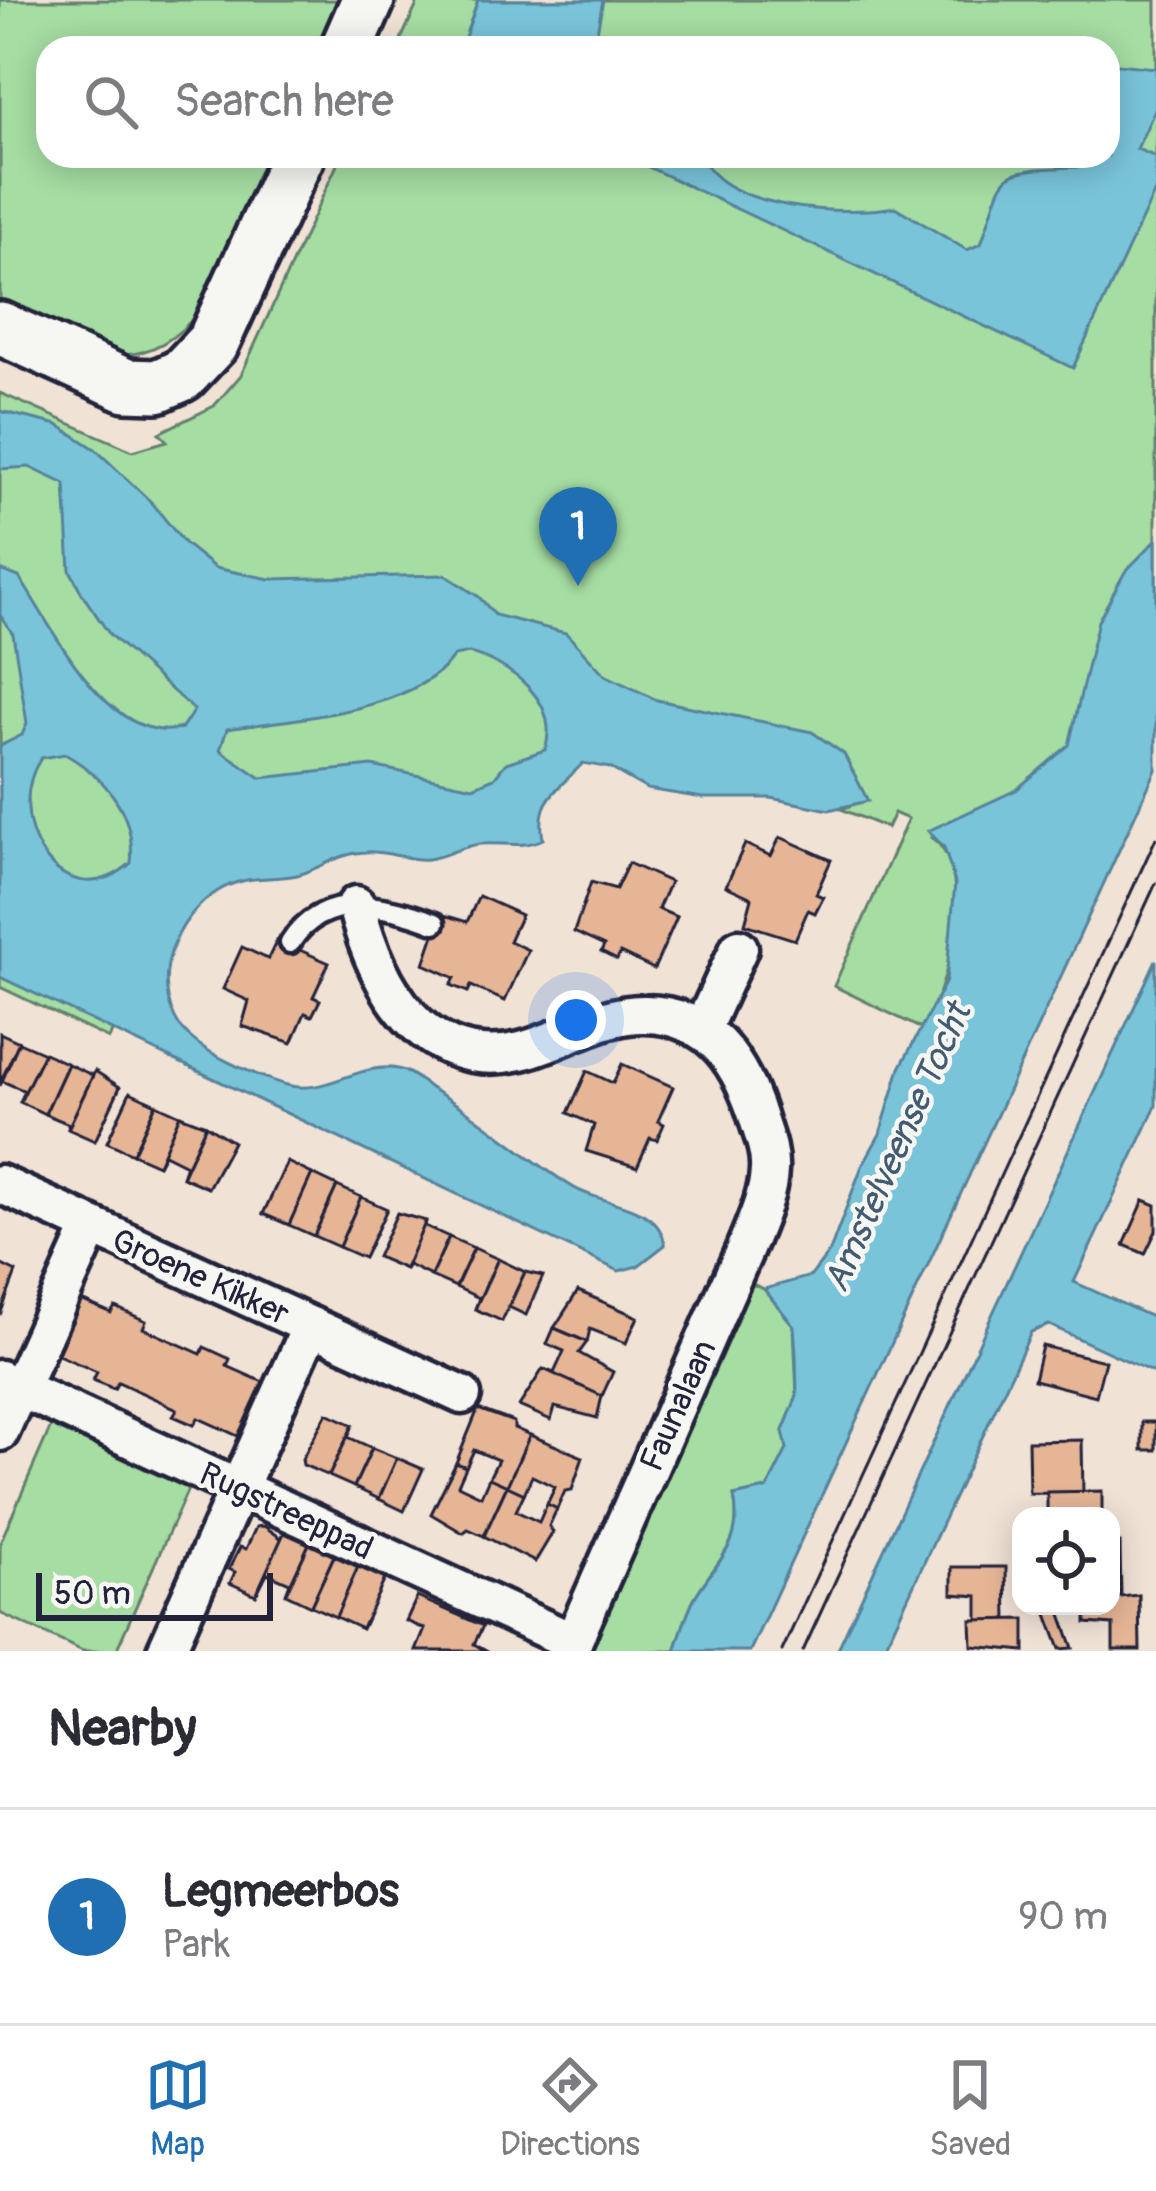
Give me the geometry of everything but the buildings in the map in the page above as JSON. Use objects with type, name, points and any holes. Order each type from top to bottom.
[{"type":"street","points":[[352,36],[368,0]]},
{"type":"street","points":[[0,328],[126,385],[157,386],[182,376],[213,342],[293,168]]},
{"type":"street","points":[[356,905],[367,946],[409,1022],[449,1043],[487,1055],[522,1051],[644,1014],[702,1028],[739,948]]},
{"type":"street","name":"Faunalaan","points":[[571,1646],[745,1249],[767,1185],[769,1154],[742,1076],[719,1041],[702,1028]]},
{"type":"street","name":"Groene Kikker","points":[[0,1184],[463,1394]]},
{"type":"street","name":"Groene Kikker","points":[[0,1432],[10,1383],[92,1226]]},
{"type":"street","name":"Groene Kikker","points":[[166,1651],[311,1326]]},
{"type":"street","name":"Rugstreeppad","points":[[10,1383],[571,1646]]},
{"type":"lane","points":[[290,943],[314,917],[356,905],[394,908],[435,922]]},
{"type":"green space","points":[[0,0],[346,0],[330,36],[36,36],[36,168],[269,168],[215,288],[169,340],[138,353],[89,352],[0,311]]},
{"type":"green space","points":[[419,0],[1156,0],[1156,721],[932,838],[945,854],[956,902],[942,987],[922,1029],[834,986],[908,819],[894,813],[887,828],[841,809],[863,801],[626,728],[424,841],[241,849],[161,904],[109,1039],[0,987],[0,393],[133,451],[167,441],[159,433],[214,406],[241,375],[336,168],[1120,168],[1120,36],[403,36]]},
{"type":"green space","points":[[733,1276],[764,1289],[794,1326],[797,1396],[783,1431],[788,1449],[767,1489],[734,1496],[732,1539],[692,1603],[675,1651],[568,1651]]},
{"type":"green space","points":[[55,1417],[192,1480],[116,1651],[83,1651],[0,1613],[0,1543]]},
{"type":"water","points":[[478,0],[603,0],[596,36],[465,36]]},
{"type":"water","points":[[1120,64],[1156,68],[1156,107],[1137,149],[1156,157],[1156,189],[1073,368],[650,168],[710,168],[734,188],[788,206],[847,211],[895,207],[967,250],[981,244],[1007,178],[1030,170],[1120,168]]},
{"type":"water","points":[[0,411],[58,425],[95,449],[151,502],[185,544],[215,568],[270,579],[445,575],[479,597],[495,615],[566,633],[605,675],[657,700],[812,732],[844,754],[868,801],[829,810],[771,798],[703,798],[647,789],[610,768],[583,763],[545,805],[543,839],[473,845],[428,859],[355,853],[297,875],[238,882],[203,902],[171,951],[167,990],[171,1008],[189,1036],[213,1054],[257,1075],[298,1087],[369,1070],[403,1071],[571,1186],[652,1220],[665,1245],[638,1266],[619,1271],[0,977],[0,746],[22,735],[27,723],[13,634],[0,615],[0,570],[19,577],[85,678],[130,719],[155,729],[182,728],[194,710],[110,635],[82,594],[70,570],[65,484],[29,467],[0,469]],"holes":[[[469,653],[500,665],[528,687],[539,700],[548,732],[545,750],[506,763],[494,778],[473,787],[372,766],[261,778],[220,750],[227,729],[381,701],[435,675],[454,656]],[[65,754],[105,785],[128,828],[131,863],[106,878],[82,881],[61,872],[33,834],[30,783],[41,758]]]},
{"type":"water","name":"Amstelveense Tocht","points":[[1156,540],[1156,770],[750,1651],[675,1651],[692,1603],[732,1539],[734,1496],[767,1489],[787,1449],[783,1431],[797,1396],[794,1326],[764,1289],[811,1276],[830,1251],[862,1166],[880,1134],[900,1068],[946,981],[955,883],[944,847],[928,831],[1016,790],[1069,745],[1098,621],[1125,572]]},
{"type":"water","points":[[1156,960],[1156,1106],[1074,1282],[1156,1319],[1156,1374],[1049,1325],[1031,1332],[883,1651],[837,1651]]},
{"type":"tram line","points":[[782,1651],[1156,838]]},
{"type":"tram line","points":[[803,1651],[1156,883]]},
{"type":"place","name":"Legmeerbos","points":[[578,586]]}]
